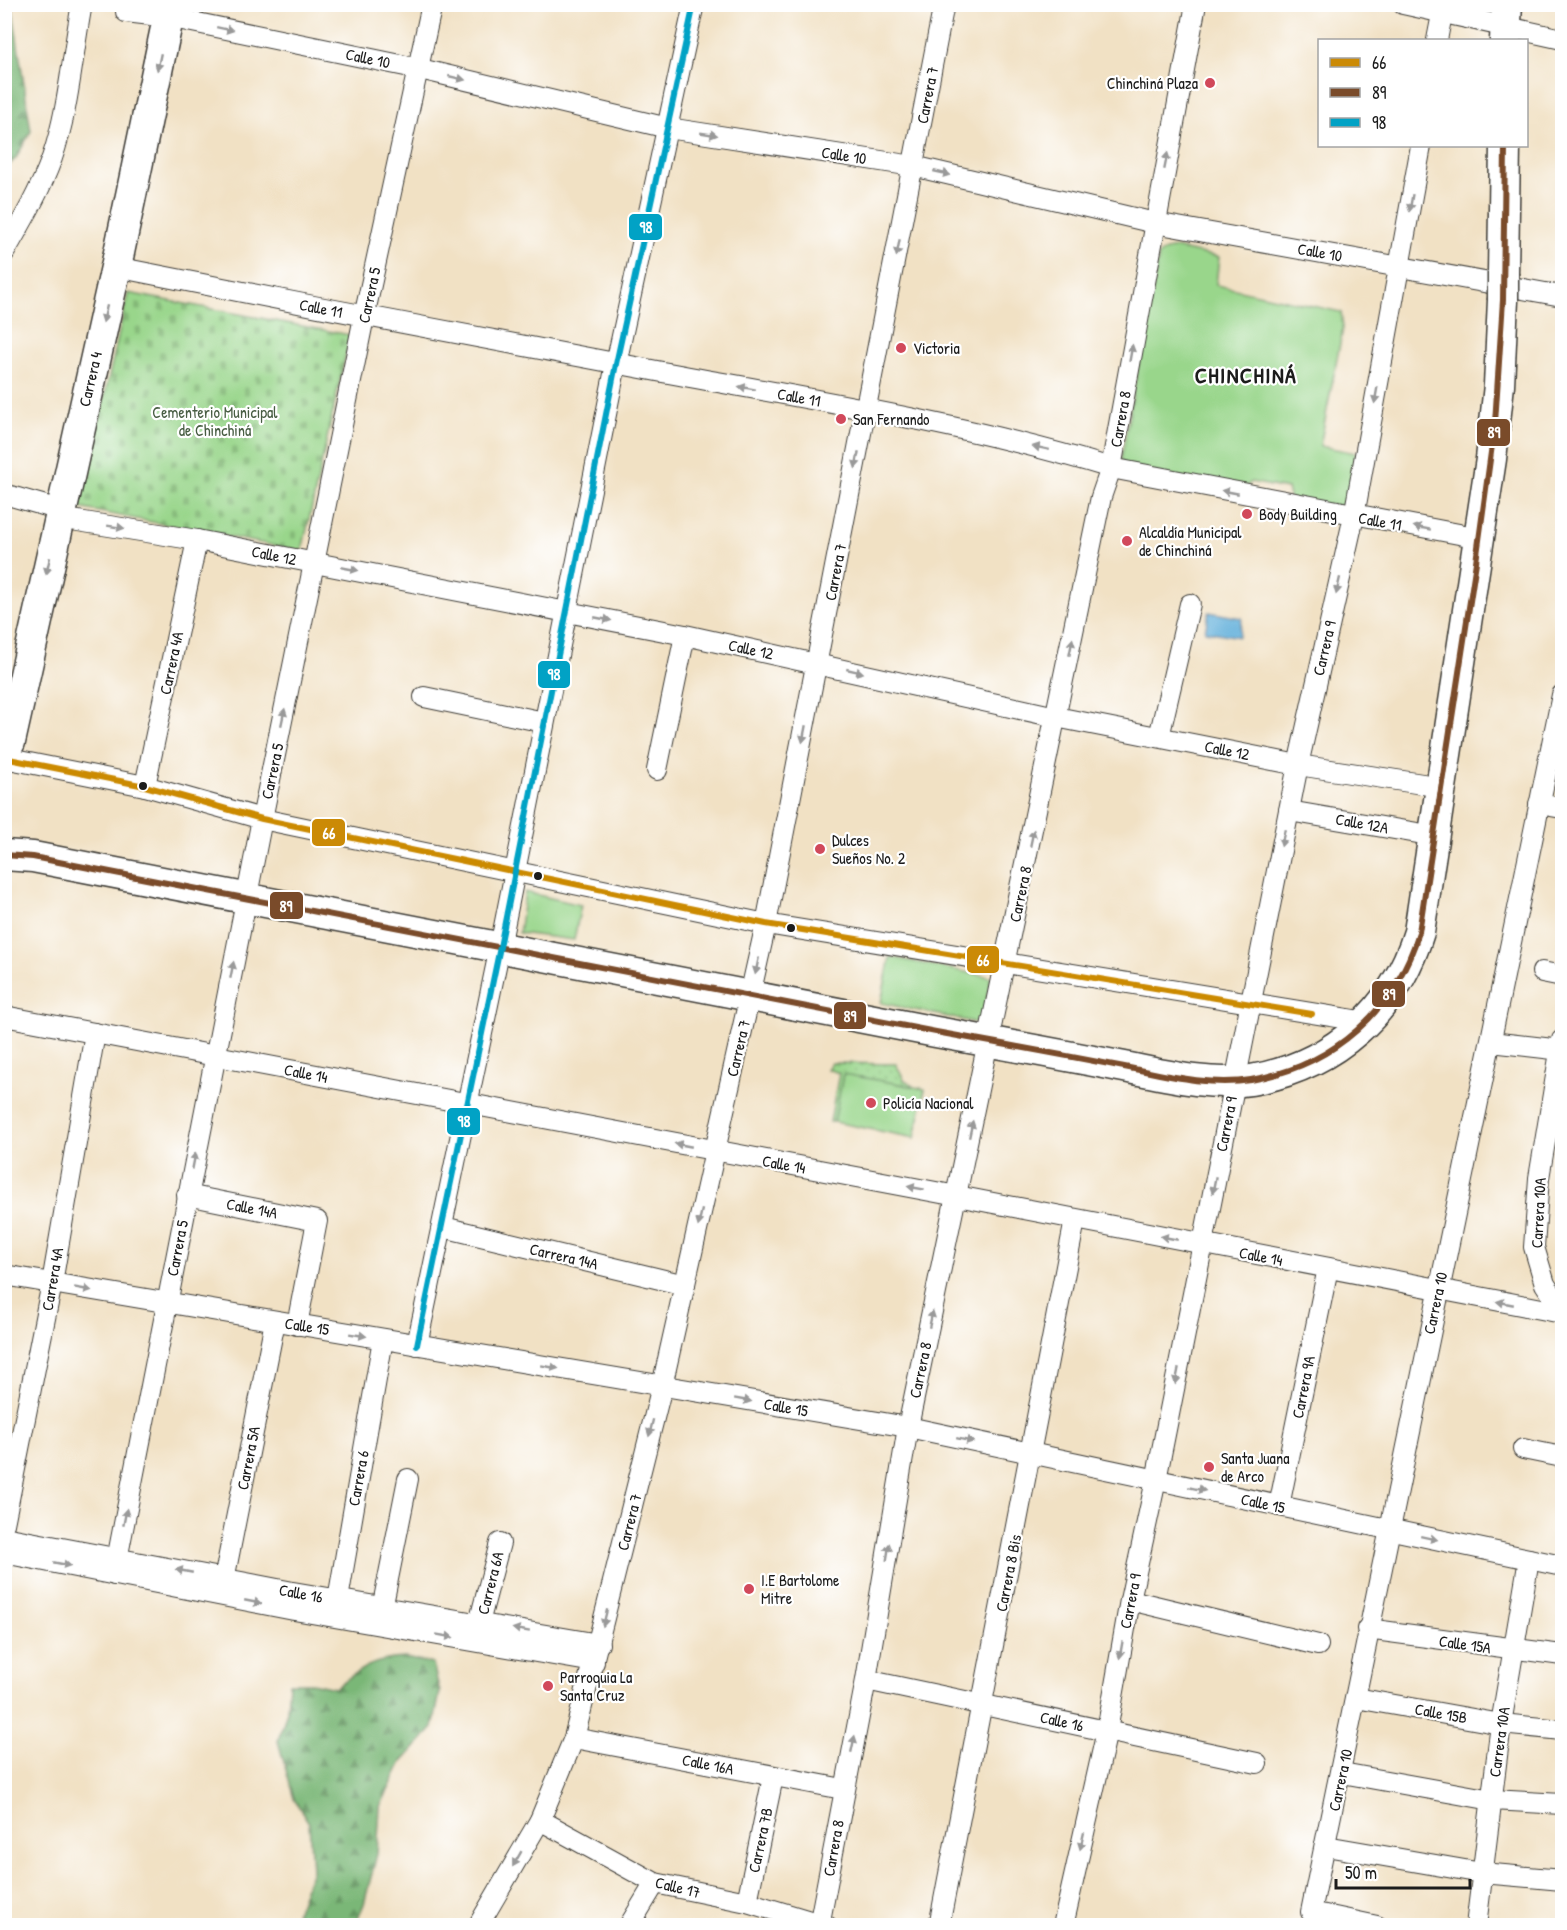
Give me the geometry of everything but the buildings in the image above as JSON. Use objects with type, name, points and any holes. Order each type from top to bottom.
[{"type":"main road","name":"Carrera 4","points":[[4,752],[10,742],[59,514],[116,267],[169,11]]},
{"type":"main road","points":[[15,855],[247,897],[750,997],[1164,1074],[1235,1082],[1274,1075],[1307,1064],[1345,1042],[1367,1022],[1400,979],[1412,956],[1419,932],[1480,538],[1498,394],[1503,286],[1505,147]]},
{"type":"street","points":[[4,253],[31,205],[52,157],[66,105],[82,4]]},
{"type":"street","name":"Carrera 5","points":[[115,1567],[262,819],[316,563],[364,317],[420,69],[432,4]]},
{"type":"street","points":[[417,1345],[500,947],[565,611],[616,364],[694,4]]},
{"type":"street","name":"Carrera 7","points":[[478,1926],[540,1820],[574,1738],[662,1386],[766,924],[944,4]]},
{"type":"street","name":"Carrera 8","points":[[822,1925],[843,1789],[866,1680],[908,1427],[1101,497],[1111,468],[1196,4]]},
{"type":"street","points":[[1403,4],[1443,9],[1563,39]]},
{"type":"street","points":[[1437,39],[1443,9]]},
{"type":"street","name":"Calle 10","points":[[126,12],[169,11],[668,128],[913,166],[1155,223],[1563,297]]},
{"type":"street","name":"Carrera 9","points":[[1063,1926],[1107,1731],[1130,1600],[1156,1480],[1298,765],[1354,516],[1421,147]]},
{"type":"street","name":"Calle 11","points":[[116,267],[364,317],[867,410],[1055,451],[1111,468],[1354,516],[1480,538]]},
{"type":"street","name":"Calle 12","points":[[4,494],[59,514],[685,635],[818,662],[1056,717],[1298,765],[1442,787]]},
{"type":"street","name":"Carrera 4A","points":[[146,786],[197,540]]},
{"type":"street","points":[[1159,737],[1190,604]]},
{"type":"street","points":[[657,770],[685,635]]},
{"type":"street","name":"Carrera 10","points":[[1377,1926],[1311,1912],[1342,1773],[1367,1629],[1563,695]]},
{"type":"street","points":[[424,697],[544,722]]},
{"type":"street","points":[[4,758],[146,786],[262,819],[766,924],[1367,1022]]},
{"type":"street","points":[[1539,804],[1563,808]]},
{"type":"street","name":"Calle 12A","points":[[1289,811],[1435,836]]},
{"type":"street","points":[[1542,972],[1563,976]]},
{"type":"street","name":"Calle 14","points":[[4,1016],[1563,1312]]},
{"type":"street","name":"Carrera 4A","points":[[4,1524],[52,1283],[95,1033]]},
{"type":"street","points":[[1491,1042],[1562,1047]]},
{"type":"street","name":"Carrera 10A","points":[[1562,1047],[1539,1178],[1534,1247],[1545,1284],[1563,1312]]},
{"type":"street","name":"Calle 14A","points":[[187,1195],[317,1221],[297,1325]]},
{"type":"street","name":"Carrera 8 Bis","points":[[939,1926],[1075,1220]]},
{"type":"street","name":"Carrera 14A","points":[[443,1227],[685,1285]]},
{"type":"street","name":"Carrera 9A","points":[[1279,1506],[1328,1268]]},
{"type":"street","name":"Calle 15","points":[[4,1275],[908,1427],[1563,1566]]},
{"type":"street","name":"Carrera 5A","points":[[223,1587],[275,1321]]},
{"type":"street","name":"Carrera 6","points":[[336,1608],[382,1339]]},
{"type":"street","points":[[1523,1449],[1563,1457]]},
{"type":"street","points":[[380,1616],[408,1479]]},
{"type":"street","name":"Calle 16","points":[[4,1537],[115,1567]]},
{"type":"street","name":"Carrera 6A","points":[[479,1623],[500,1543]]},
{"type":"street","name":"Calle 16","points":[[4,1553],[115,1567],[597,1653]]},
{"type":"street","name":"Carrera 10A","points":[[1476,1926],[1501,1724],[1528,1559]]},
{"type":"street","points":[[1130,1600],[1318,1645]]},
{"type":"street","name":"Calle 16","points":[[380,1616],[479,1623],[597,1653]]},
{"type":"street","name":"Calle 15A","points":[[1367,1629],[1514,1651],[1563,1655]]},
{"type":"street","name":"Calle 16","points":[[866,1680],[1257,1763]]},
{"type":"street","name":"Calle 15B","points":[[1356,1698],[1501,1724],[1563,1730]]},
{"type":"street","name":"Calle 16A","points":[[574,1738],[843,1789]]},
{"type":"street","points":[[1342,1773],[1492,1800],[1563,1804]]},
{"type":"street","name":"Carrera 7B","points":[[747,1902],[774,1777]]},
{"type":"street","name":"Calle 17","points":[[540,1820],[655,1883],[747,1902],[822,1925]]},
{"type":"street","points":[[1326,1846],[1482,1873],[1563,1880]]},
{"type":"street","points":[[629,1926],[655,1883]]},
{"type":"green space","points":[[4,5],[12,5],[31,131],[16,158],[5,169]]},
{"type":"green space","points":[[1175,248],[1219,257],[1216,285],[1341,312],[1343,328],[1320,446],[1356,453],[1348,499],[1340,506],[1290,500],[1287,489],[1251,482],[1241,492],[1125,466],[1121,459],[1159,255]]},
{"type":"green space","name":"Cementerio Municipal de Chinchiná","points":[[128,293],[350,335],[302,551],[79,508]]},
{"type":"green space","points":[[525,892],[581,905],[574,940],[519,933]]},
{"type":"green space","points":[[890,957],[991,977],[982,1024],[881,1003]]},
{"type":"green space","points":[[831,1063],[896,1064],[904,1080],[912,1084],[911,1086],[843,1074],[834,1122],[830,1122],[839,1073],[827,1069]]},
{"type":"green space","points":[[843,1073],[925,1089],[915,1138],[834,1122]]},
{"type":"green space","points":[[405,1658],[433,1664],[440,1692],[433,1728],[402,1762],[380,1807],[377,1854],[364,1904],[355,1925],[303,1925],[296,1913],[312,1870],[309,1823],[294,1799],[278,1741],[287,1711],[289,1683],[312,1683],[335,1688],[367,1666],[384,1660]]},
{"type":"water","points":[[1209,612],[1242,618],[1239,637],[1205,631]]},
{"type":"transit line","name":"98","points":[[417,1345],[500,947],[616,364],[694,4]]},
{"type":"transit line","name":"89","points":[[4,855],[33,857],[1185,1079],[1218,1082],[1251,1080],[1281,1073],[1308,1062],[1334,1048],[1377,1010],[1394,986],[1419,932],[1495,423],[1503,300],[1505,147]]},
{"type":"transit line","name":"66","points":[[4,758],[145,786],[262,819],[766,924],[1312,1014]]},
{"type":"place","name":"Chinchiná Plaza","points":[[1210,83]]},
{"type":"place","name":"Victoria","points":[[901,348]]},
{"type":"place","name":"San Fernando","points":[[841,419]]},
{"type":"place","name":"Body Building","points":[[1247,514]]},
{"type":"place","name":"Alcaldía Municipal de Chinchiná","points":[[1127,541]]},
{"type":"place","name":"Dulces Sueños No. 2","points":[[820,849]]},
{"type":"place","name":"Policía Nacional","points":[[871,1103]]},
{"type":"place","name":"Santa Juana de Arco","points":[[1209,1467]]},
{"type":"place","name":"I.E Bartolome Mitre","points":[[749,1589]]},
{"type":"place","name":"Parroquia La Santa Cruz","points":[[548,1686]]},
{"type":"district","name":"CHINCHINÁ","points":[[1246,375]]}]
